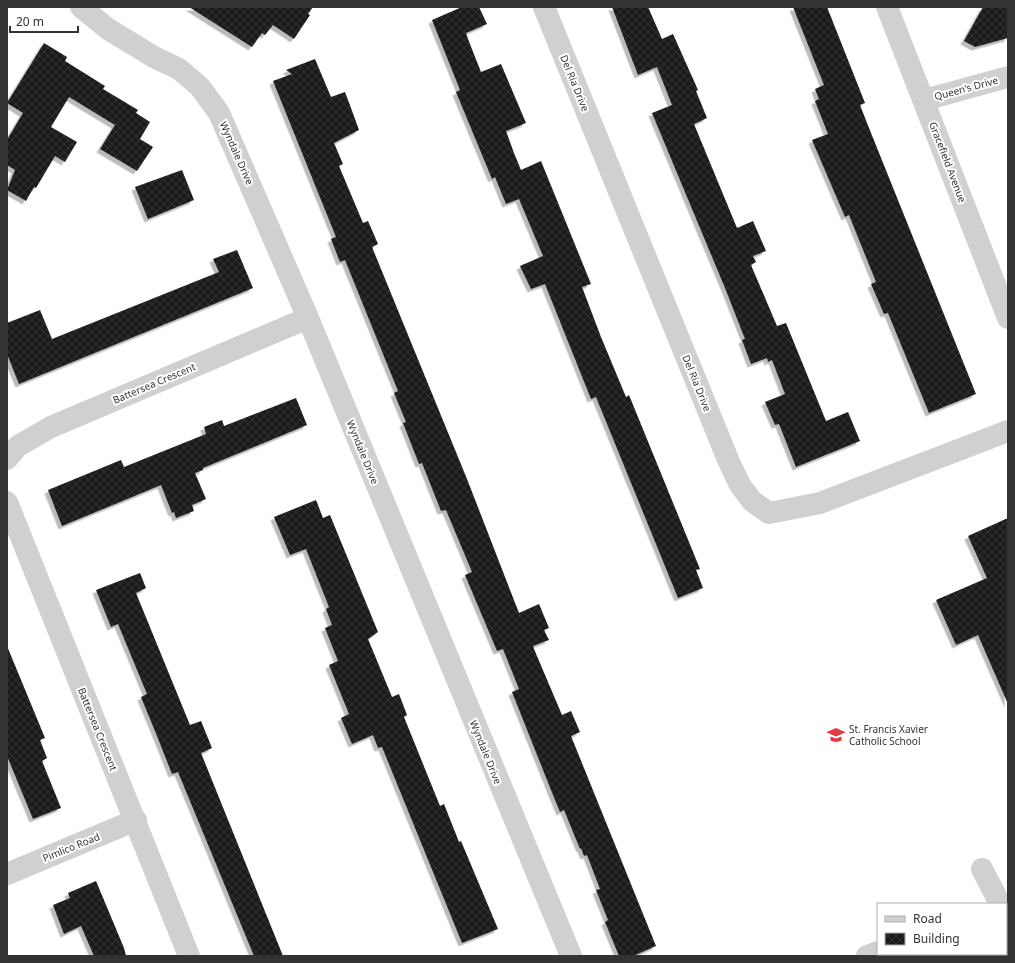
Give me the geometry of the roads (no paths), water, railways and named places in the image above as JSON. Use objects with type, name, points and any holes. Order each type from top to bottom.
[{"type":"street","name":"Wyndale Drive","points":[[80,7],[114,33],[154,57],[179,68],[210,100],[219,113],[231,136],[308,318],[571,956]]},
{"type":"street","name":"Del Ria Drive","points":[[544,7],[729,462],[740,485],[752,501],[769,513],[820,503],[1008,431]]},
{"type":"street","name":"Gracefield Avenue","points":[[887,7],[1008,318]]},
{"type":"street","name":"Queen's Drive","points":[[924,100],[1008,77]]},
{"type":"street","name":"Battersea Crescent","points":[[7,459],[18,446],[51,427],[308,318]]},
{"type":"street","name":"Battersea Crescent","points":[[7,502],[136,820],[189,956]]},
{"type":"street","name":"Pimlico Road","points":[[7,874],[136,820]]},
{"type":"street","points":[[982,869],[1000,901]]},
{"type":"street","points":[[867,956],[877,952]]},
{"type":"place","name":"St. Francis Xavier Catholic School","points":[[836,735]]}]
